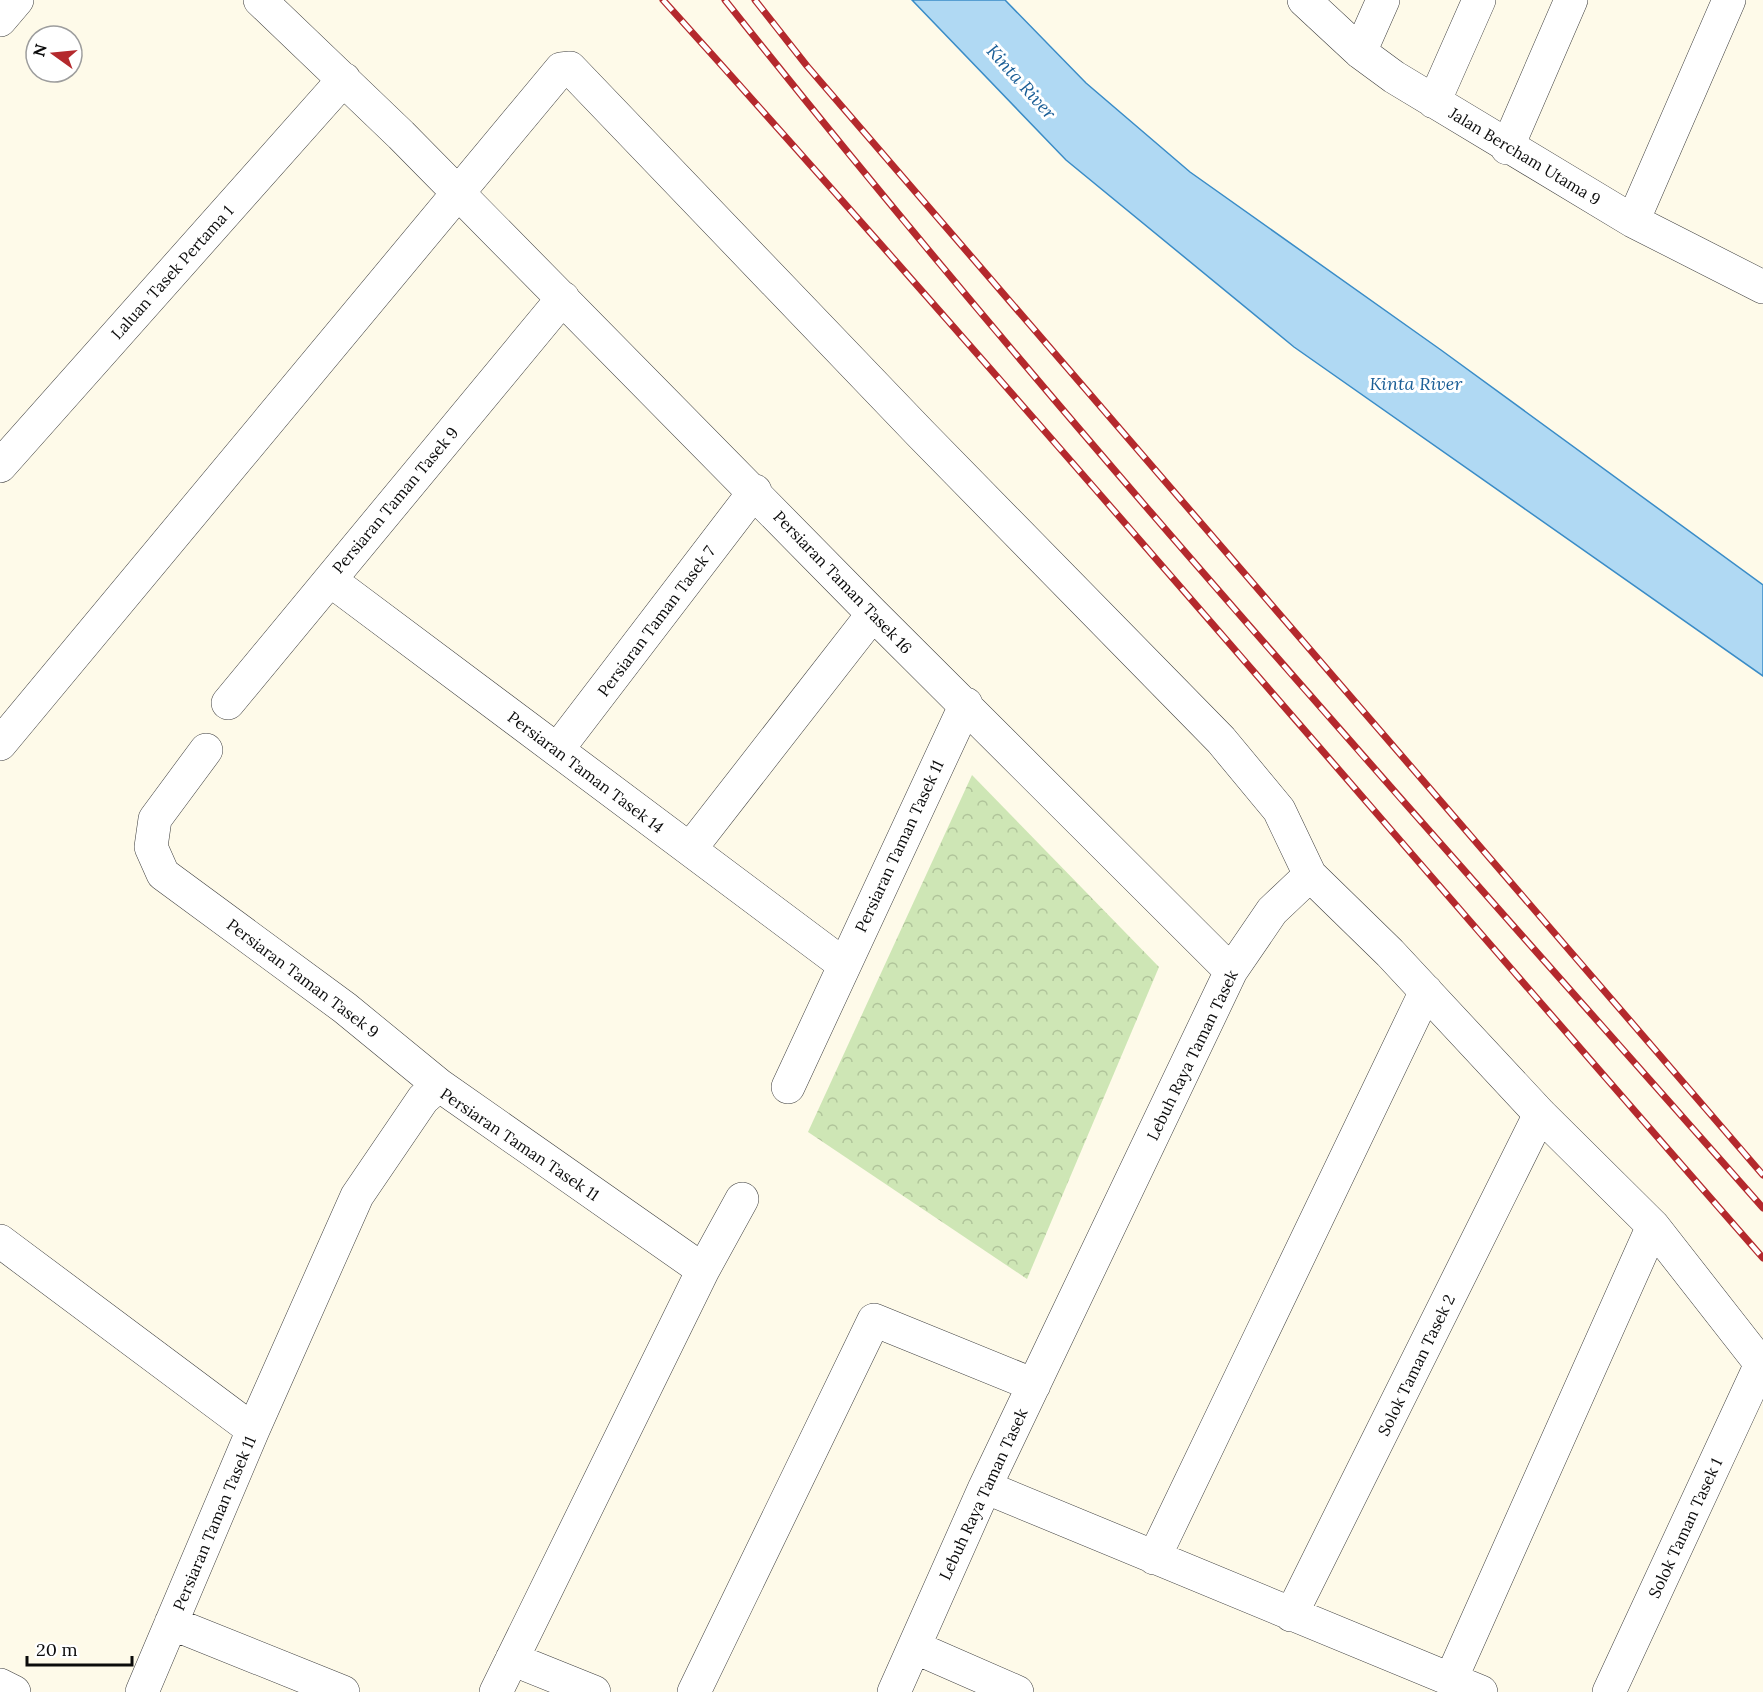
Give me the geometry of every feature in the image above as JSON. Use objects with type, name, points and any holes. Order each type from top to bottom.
[{"type":"street","points":[[0,20],[18,0]]},
{"type":"street","name":"Persiaran Taman Tasek 16","points":[[260,0],[457,191],[755,491],[873,614],[1231,970]]},
{"type":"street","name":"Jalan Bercham Utama 9","points":[[1304,0],[1360,52],[1434,102],[1633,221],[1762,283]]},
{"type":"street","points":[[1360,52],[1383,0]]},
{"type":"street","points":[[1434,102],[1479,0]]},
{"type":"street","points":[[1507,147],[1571,0]]},
{"type":"street","points":[[1633,221],[1729,0]]},
{"type":"street","points":[[0,744],[457,191],[561,69],[570,68],[920,433],[1221,740],[1279,810],[1310,875],[1540,1114],[1653,1226],[1451,1679]]},
{"type":"street","name":"Laluan Tasek Pertama 1","points":[[0,466],[344,79]]},
{"type":"street","name":"Persiaran Taman Tasek 9","points":[[228,703],[563,298]]},
{"type":"street","name":"Persiaran Taman Tasek 7","points":[[557,750],[755,491]]},
{"type":"street","name":"Persiaran Taman Tasek 14","points":[[330,580],[843,964]]},
{"type":"street","points":[[690,849],[873,614]]},
{"type":"street","name":"Persiaran Taman Tasek 11","points":[[788,1087],[843,964],[966,704]]},
{"type":"street","name":"Persiaran Taman Tasek 9","points":[[206,750],[155,819],[151,847],[163,874],[345,1008],[439,1085]]},
{"type":"street","name":"Lebuh Raya Taman Tasek","points":[[894,1692],[985,1487],[1231,970],[1272,911],[1310,875]]},
{"type":"street","points":[[1154,1558],[1425,992]]},
{"type":"street","name":"Persiaran Taman Tasek 11","points":[[142,1692],[253,1430],[357,1196],[423,1099],[439,1085],[703,1270]]},
{"type":"street","name":"Solok Taman Tasek 2","points":[[1292,1615],[1540,1114]]},
{"type":"street","points":[[496,1692],[703,1270],[742,1199]]},
{"type":"street","name":"Solok Taman Tasek 1","points":[[1609,1692],[1761,1364],[1653,1226]]},
{"type":"street","points":[[0,1241],[253,1430]]},
{"type":"street","points":[[694,1692],[874,1320],[1034,1385]]},
{"type":"street","points":[[985,1487],[1481,1692]]},
{"type":"street","points":[[171,1623],[337,1691]]},
{"type":"street","points":[[914,1647],[1017,1692]]},
{"type":"street","points":[[516,1649],[594,1692]]},
{"type":"street","points":[[0,1685],[14,1692]]},
{"type":"green space","points":[[972,775],[1159,967],[1027,1279],[808,1132]]},
{"type":"water","name":"Kinta River","points":[[912,0],[1005,0],[1086,83],[1190,172],[1441,350],[1763,585],[1763,676],[1294,347],[1066,160]]},
{"type":"railway","points":[[663,0],[941,312],[1763,1258]]},
{"type":"railway","points":[[725,0],[850,155],[1106,460],[1367,761],[1763,1208]]},
{"type":"railway","points":[[755,0],[807,66],[1763,1175]]}]
